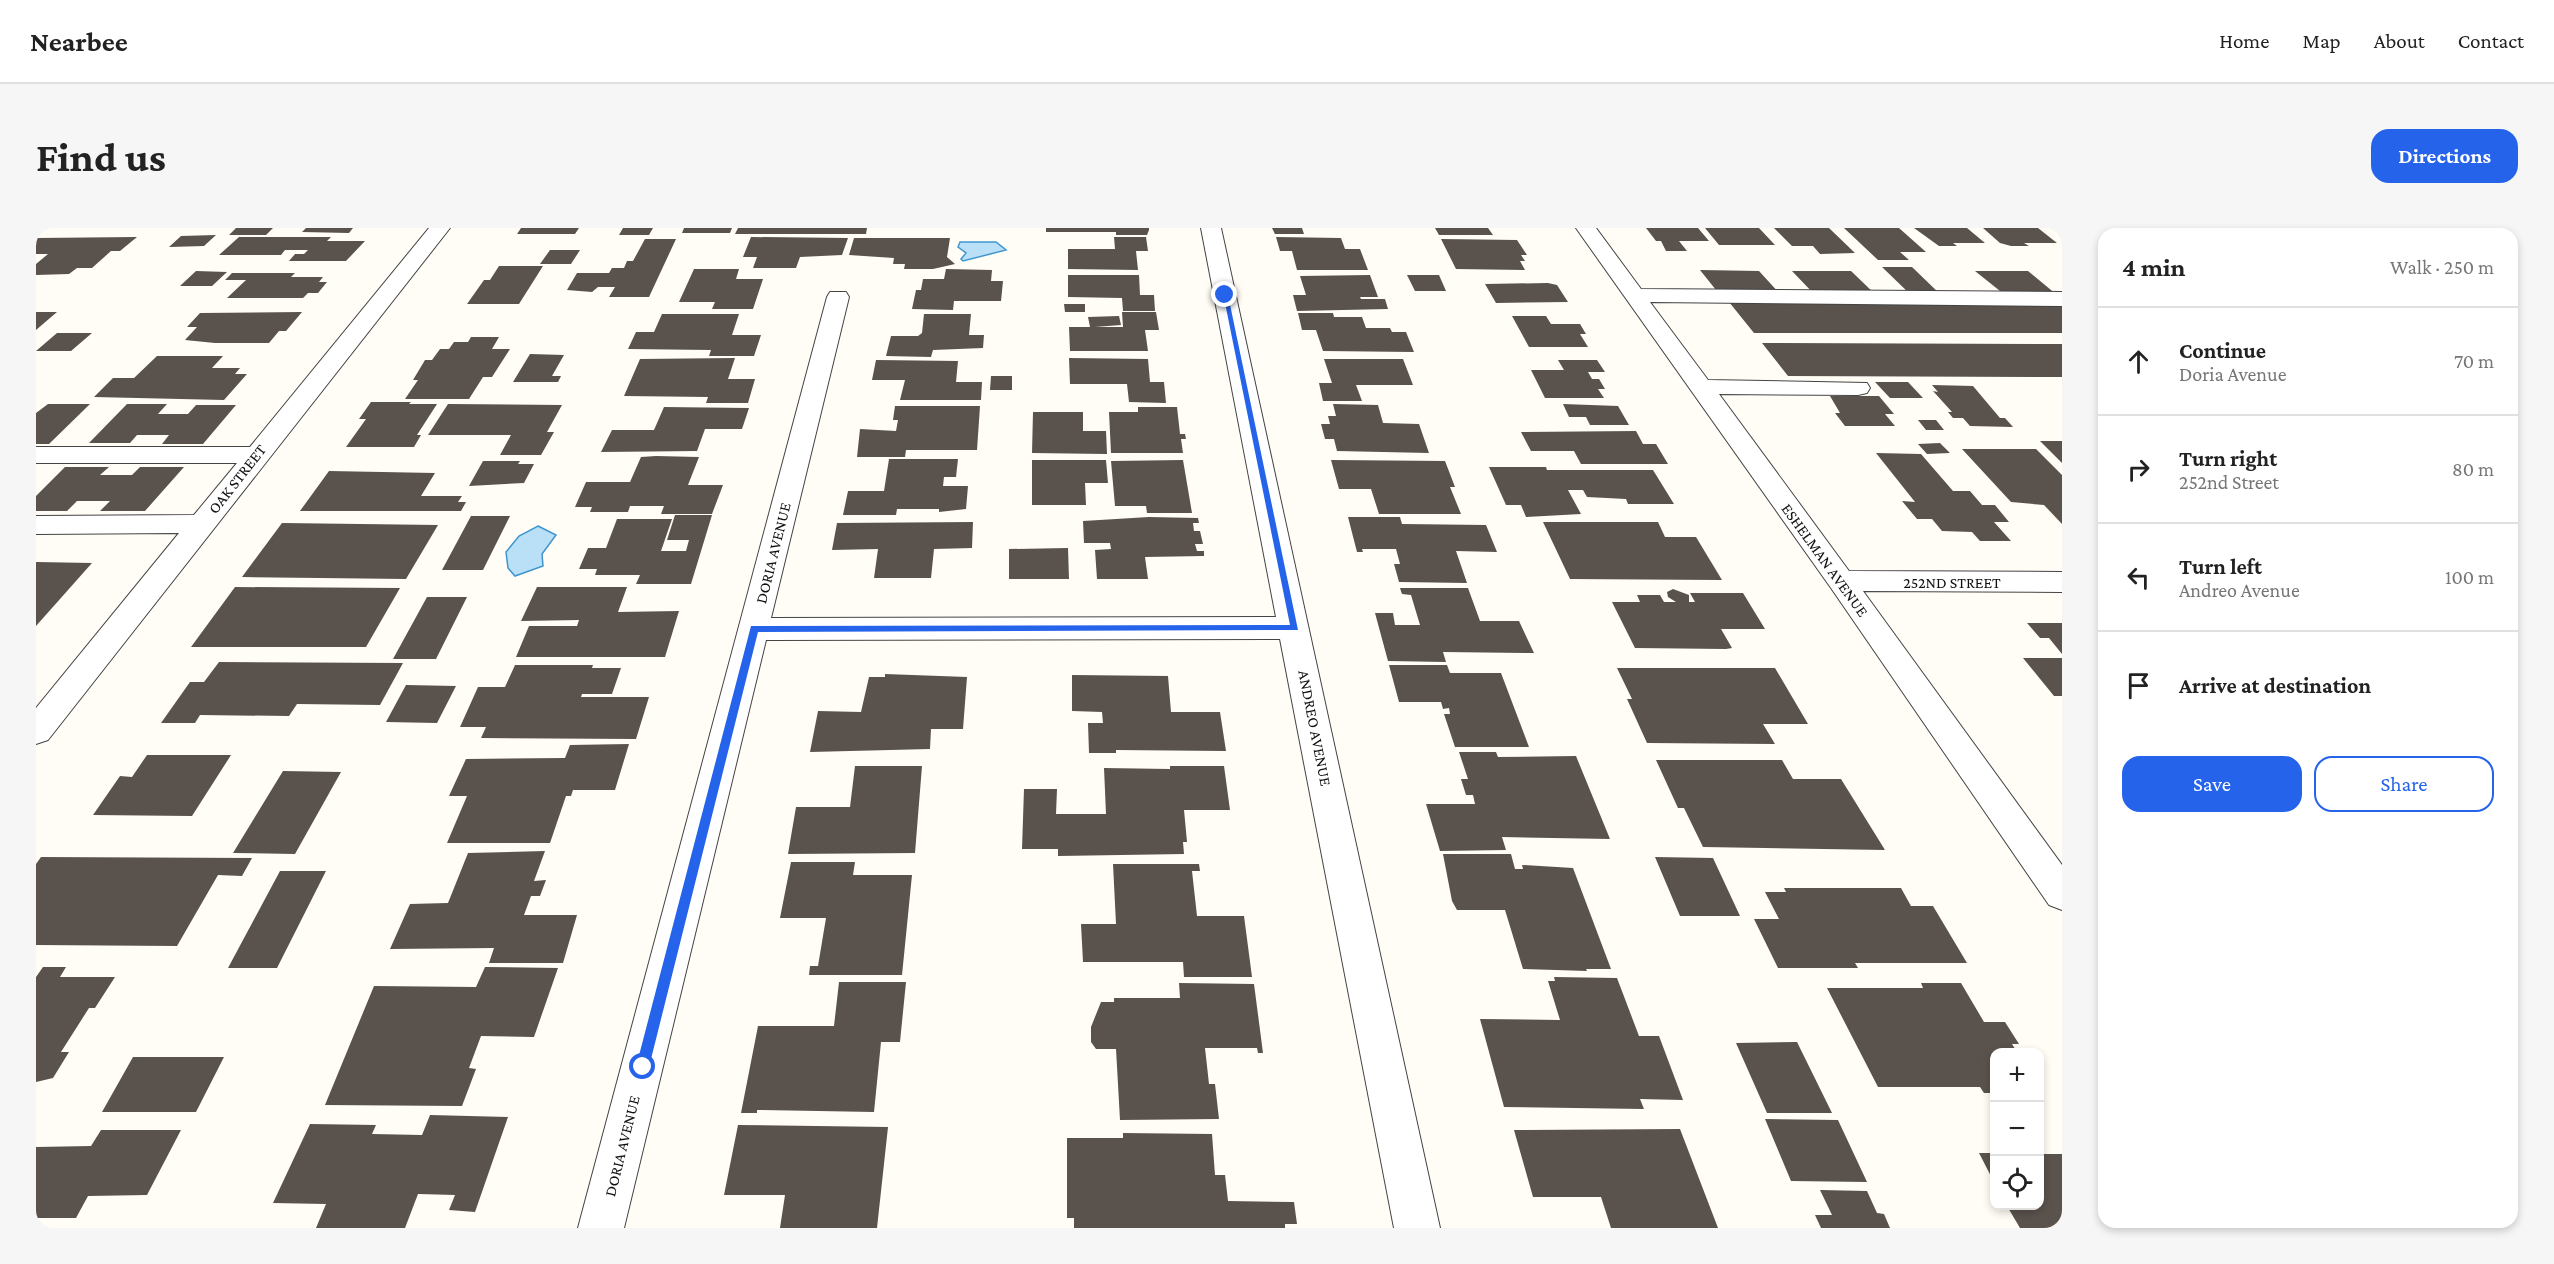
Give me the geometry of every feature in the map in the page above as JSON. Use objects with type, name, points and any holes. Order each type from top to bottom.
[{"type":"street","name":"OAK STREET","points":[[36,731],[440,228]]},
{"type":"street","name":"ANDREO AVENUE","points":[[1211,228],[1417,1228]]},
{"type":"street","name":"ESHELMAN AVENUE","points":[[1586,228],[1841,581],[2062,894]]},
{"type":"street","points":[[1635,296],[2062,299]]},
{"type":"street","name":"DORIA AVENUE","points":[[601,1228],[838,297]]},
{"type":"street","points":[[1701,387],[1858,388]]},
{"type":"street","points":[[36,455],[256,455]]},
{"type":"street","points":[[36,525],[202,524]]},
{"type":"street","name":"252ND STREET","points":[[1841,581],[2062,582]]},
{"type":"street","points":[[754,629],[1295,628]]},
{"type":"water","points":[[960,242],[996,242],[1006,250],[963,261],[961,259],[966,253],[958,247]]},
{"type":"water","points":[[538,526],[556,535],[542,554],[543,566],[515,576],[508,568],[506,552],[519,536]]},
{"type":"building","points":[[236,228],[273,228],[266,235],[229,235]]},
{"type":"building","points":[[306,228],[353,228],[349,233],[302,232]]},
{"type":"building","points":[[521,228],[579,228],[575,234],[517,234]]},
{"type":"building","points":[[623,228],[653,228],[649,235],[619,235]]},
{"type":"building","points":[[684,228],[732,228],[730,233],[682,233]]},
{"type":"building","points":[[738,228],[867,228],[866,234],[735,234]]},
{"type":"building","points":[[1046,228],[1149,228],[1149,230],[1147,235],[1116,235],[1116,232],[1046,232]]},
{"type":"building","points":[[1272,228],[1302,228],[1304,234],[1275,234]]},
{"type":"building","points":[[1435,228],[1488,228],[1493,235],[1439,235]]},
{"type":"building","points":[[1646,228],[1698,228],[1709,241],[1679,241],[1687,251],[1666,251],[1661,241],[1656,241]]},
{"type":"building","points":[[1705,228],[1759,228],[1775,245],[1719,245]]},
{"type":"building","points":[[1774,228],[1829,228],[1855,253],[1820,254],[1813,246],[1792,246]]},
{"type":"building","points":[[1844,228],[1899,228],[1926,252],[1900,252],[1909,260],[1878,260]]},
{"type":"building","points":[[1914,228],[1967,228],[1985,243],[1953,243],[1957,246],[1939,246]]},
{"type":"building","points":[[1983,228],[2038,228],[2057,243],[2024,243],[2029,246],[2011,246],[2000,243]]},
{"type":"building","points":[[216,235],[204,246],[169,247],[181,236]]},
{"type":"building","points":[[137,237],[120,251],[111,251],[92,268],[77,268],[69,274],[36,275],[36,264],[48,254],[36,254],[36,238]]},
{"type":"building","points":[[239,237],[331,237],[327,241],[365,241],[346,261],[289,261],[295,254],[304,254],[308,250],[285,250],[281,255],[219,255]]},
{"type":"building","points":[[751,237],[848,238],[842,255],[800,257],[796,268],[753,268],[757,257],[743,257]]},
{"type":"building","points":[[1114,237],[1146,237],[1148,251],[1136,251],[1138,270],[1068,269],[1068,249],[1115,249]]},
{"type":"building","points":[[1276,237],[1341,238],[1345,249],[1360,249],[1368,270],[1297,270],[1292,251],[1280,251]]},
{"type":"building","points":[[854,238],[950,238],[947,257],[955,264],[933,269],[904,269],[905,264],[893,264],[894,258],[849,255]]},
{"type":"building","points":[[645,239],[676,239],[649,297],[609,297],[615,287],[598,287],[592,292],[567,290],[577,273],[609,273],[612,268],[624,268],[627,261],[633,261]]},
{"type":"building","points":[[1441,239],[1517,240],[1527,255],[1521,255],[1525,261],[1520,261],[1525,270],[1456,269]]},
{"type":"building","points":[[550,250],[580,250],[571,264],[540,264]]},
{"type":"building","points":[[499,266],[543,266],[519,304],[467,304],[484,280],[490,280]]},
{"type":"building","points":[[1882,267],[1912,267],[1941,295],[1911,295]]},
{"type":"building","points":[[694,269],[739,269],[736,279],[763,279],[753,309],[712,309],[715,302],[679,302]]},
{"type":"building","points":[[946,269],[992,270],[991,281],[1003,281],[1001,301],[954,301],[953,310],[912,309],[916,290],[921,290],[923,279],[944,279]]},
{"type":"building","points":[[1700,270],[1759,271],[1781,295],[1720,295]]},
{"type":"building","points":[[196,271],[227,272],[212,286],[180,286]]},
{"type":"building","points":[[1792,271],[1851,271],[1876,295],[1815,295]]},
{"type":"building","points":[[1975,271],[2028,271],[2057,295],[2005,295]]},
{"type":"building","points":[[232,273],[295,273],[291,277],[323,277],[319,282],[327,282],[318,293],[308,293],[303,298],[227,298],[246,280],[225,280]]},
{"type":"building","points":[[1068,275],[1139,275],[1140,295],[1154,295],[1155,311],[1123,311],[1122,298],[1068,297]]},
{"type":"building","points":[[1370,275],[1378,297],[1360,297],[1361,299],[1385,299],[1388,309],[1297,311],[1293,295],[1306,295],[1300,276]]},
{"type":"building","points":[[1407,275],[1439,275],[1446,291],[1415,291]]},
{"type":"building","points":[[1548,283],[1557,285],[1568,302],[1496,303],[1485,284]]},
{"type":"building","points":[[1729,302],[2062,303],[2062,333],[1754,333]]},
{"type":"building","points":[[1064,304],[1085,304],[1085,312],[1065,312]]},
{"type":"building","points":[[36,312],[57,312],[36,330]]},
{"type":"building","points":[[302,312],[286,331],[279,331],[269,343],[215,343],[185,340],[197,327],[187,327],[200,313]]},
{"type":"building","points":[[1122,312],[1156,312],[1159,330],[1145,330],[1148,351],[1070,351],[1069,327],[1090,327],[1088,317],[1119,316],[1121,325],[1095,327],[1123,327]]},
{"type":"building","points":[[1298,313],[1333,313],[1334,317],[1362,317],[1366,328],[1390,328],[1392,332],[1406,332],[1414,352],[1323,351],[1316,330],[1302,330]]},
{"type":"building","points":[[662,314],[739,314],[732,335],[761,335],[754,356],[709,356],[711,350],[628,349],[636,332],[654,332]]},
{"type":"building","points":[[924,314],[971,314],[969,335],[984,335],[983,348],[933,350],[931,357],[886,356],[891,336],[918,336],[922,333]]},
{"type":"building","points":[[1512,316],[1546,316],[1551,324],[1580,324],[1586,334],[1580,334],[1588,347],[1529,347]]},
{"type":"building","points":[[57,333],[92,333],[71,351],[36,351]]},
{"type":"building","points":[[471,337],[499,337],[492,349],[510,349],[492,377],[483,377],[469,399],[405,399],[418,380],[413,380],[425,360],[432,360],[440,349],[449,349],[454,342],[468,342]]},
{"type":"building","points":[[1762,343],[2062,344],[2062,377],[1788,376]]},
{"type":"building","points":[[530,354],[564,355],[552,376],[561,376],[558,382],[513,382]]},
{"type":"building","points":[[157,356],[223,356],[212,368],[240,368],[235,374],[247,374],[224,400],[94,397],[113,378],[134,378]]},
{"type":"building","points":[[735,358],[728,379],[755,379],[748,403],[706,403],[708,397],[624,396],[640,359]]},
{"type":"building","points":[[1069,358],[1148,359],[1150,382],[1164,382],[1166,403],[1129,402],[1127,384],[1070,384]]},
{"type":"building","points":[[1324,359],[1403,359],[1413,385],[1356,385],[1362,401],[1323,401],[1319,383],[1332,383]]},
{"type":"building","points":[[876,360],[958,361],[956,382],[982,382],[981,400],[900,400],[905,380],[872,380]]},
{"type":"building","points":[[1558,360],[1597,360],[1605,372],[1588,372],[1592,379],[1599,379],[1605,389],[1598,389],[1604,398],[1545,398],[1531,370],[1564,370]]},
{"type":"building","points":[[991,376],[1012,376],[1012,390],[990,390]]},
{"type":"building","points":[[1875,382],[1908,382],[1923,398],[1890,398]]},
{"type":"building","points":[[1932,385],[1973,386],[2000,418],[2005,418],[2013,427],[1970,426],[1963,418],[1953,418],[1948,412],[1952,412],[1933,391],[1938,392]]},
{"type":"building","points":[[1830,396],[1879,396],[1894,414],[1885,414],[1895,426],[1845,426],[1835,413],[1840,413]]},
{"type":"building","points":[[371,402],[437,404],[417,435],[421,435],[414,447],[346,447],[366,419],[359,419]]},
{"type":"building","points":[[48,404],[90,404],[49,444],[36,444],[36,413]]},
{"type":"building","points":[[127,404],[167,404],[158,414],[188,414],[196,405],[236,405],[203,444],[162,444],[169,435],[137,435],[130,443],[89,443]]},
{"type":"building","points":[[448,404],[562,405],[547,432],[554,432],[541,455],[500,455],[511,435],[428,435]]},
{"type":"building","points":[[1333,404],[1378,405],[1383,423],[1419,424],[1429,453],[1337,451],[1334,439],[1325,439],[1321,424],[1330,424],[1328,416],[1336,416]]},
{"type":"building","points":[[1563,404],[1618,406],[1629,425],[1590,425],[1586,417],[1569,417]]},
{"type":"building","points":[[895,406],[980,406],[977,450],[906,450],[905,457],[857,457],[860,429],[896,431],[898,420],[893,420]]},
{"type":"building","points":[[664,407],[749,408],[742,429],[705,429],[697,451],[601,452],[612,430],[654,430]]},
{"type":"building","points":[[1138,407],[1177,407],[1180,434],[1185,434],[1186,439],[1181,439],[1183,453],[1111,453],[1109,412],[1138,412]]},
{"type":"building","points":[[1033,412],[1083,412],[1083,431],[1106,431],[1107,454],[1032,453]]},
{"type":"building","points":[[1918,420],[1936,420],[1944,430],[1926,430]]},
{"type":"building","points":[[1636,431],[1643,444],[1656,444],[1668,464],[1581,464],[1574,451],[1531,451],[1521,432]]},
{"type":"building","points":[[2040,441],[2062,441],[2062,463]]},
{"type":"building","points":[[1940,443],[1950,453],[1927,454],[1918,444]]},
{"type":"building","points":[[1962,449],[2036,449],[2062,475],[2062,524],[2044,505],[2011,502]]},
{"type":"building","points":[[1876,453],[1921,454],[1953,491],[1970,491],[1982,505],[1995,505],[2009,522],[1994,522],[2011,541],[1980,541],[1972,532],[1942,531],[1932,519],[1917,519],[1902,501],[1915,502]]},
{"type":"building","points":[[641,457],[699,457],[688,485],[723,485],[712,514],[661,514],[664,506],[630,506],[628,512],[590,512],[592,507],[575,507],[586,482],[630,482]]},
{"type":"building","points":[[889,459],[958,459],[956,477],[944,477],[943,486],[968,486],[966,509],[939,512],[939,509],[897,509],[896,515],[843,515],[848,491],[884,491]]},
{"type":"building","points":[[1032,460],[1106,460],[1108,483],[1085,483],[1086,505],[1032,505]]},
{"type":"building","points":[[1183,460],[1192,513],[1147,513],[1146,506],[1115,506],[1111,461]]},
{"type":"building","points":[[1331,460],[1445,461],[1455,487],[1450,487],[1461,514],[1379,514],[1371,489],[1339,489]]},
{"type":"building","points":[[483,461],[520,461],[518,464],[534,464],[524,483],[469,486]]},
{"type":"building","points":[[65,467],[109,467],[100,475],[132,475],[140,467],[184,467],[145,511],[100,511],[110,501],[77,501],[67,511],[36,511],[36,496]]},
{"type":"building","points":[[1489,467],[1546,467],[1547,470],[1653,470],[1674,504],[1628,504],[1626,499],[1587,497],[1583,490],[1568,490],[1581,514],[1526,517],[1521,505],[1506,505]]},
{"type":"building","points":[[329,471],[435,473],[421,496],[462,496],[458,502],[466,502],[461,511],[300,511]]},
{"type":"building","points":[[675,515],[712,515],[691,584],[636,584],[640,575],[595,575],[597,569],[579,569],[588,548],[606,548],[617,519],[672,519],[661,551],[686,551],[689,540],[667,540]]},
{"type":"building","points":[[471,516],[510,516],[483,570],[442,570]]},
{"type":"building","points":[[1149,517],[1198,518],[1199,523],[1193,523],[1194,531],[1200,531],[1203,544],[1195,544],[1197,551],[1204,551],[1204,556],[1145,557],[1148,579],[1097,579],[1095,550],[1111,549],[1110,543],[1084,543],[1083,521]]},
{"type":"building","points":[[1348,517],[1400,517],[1402,524],[1486,525],[1497,552],[1456,551],[1467,583],[1399,582],[1394,564],[1400,564],[1396,549],[1362,549],[1363,552],[1357,552]]},
{"type":"building","points":[[973,522],[972,548],[934,549],[931,578],[874,578],[878,549],[832,550],[837,523]]},
{"type":"building","points":[[1543,522],[1658,522],[1665,537],[1696,537],[1722,580],[1570,579]]},
{"type":"building","points":[[282,523],[438,525],[406,579],[242,577]]},
{"type":"building","points":[[1068,548],[1069,579],[1009,579],[1009,549]]},
{"type":"building","points":[[36,562],[92,563],[36,626]]},
{"type":"building","points":[[235,587],[400,588],[366,647],[191,647]]},
{"type":"building","points":[[537,587],[627,587],[618,612],[679,611],[665,657],[516,657],[529,626],[577,626],[579,620],[521,621]]},
{"type":"building","points":[[1400,588],[1468,588],[1480,621],[1519,621],[1534,653],[1443,652],[1446,662],[1388,661],[1375,613],[1393,613],[1395,625],[1420,625],[1411,595],[1402,594]]},
{"type":"building","points":[[1673,589],[1689,595],[1689,602],[1695,602],[1690,593],[1743,593],[1765,629],[1721,629],[1732,648],[1726,649],[1635,648],[1612,602],[1640,602],[1637,595],[1660,595],[1664,602],[1676,602],[1668,597],[1667,592]]},
{"type":"building","points":[[427,597],[467,597],[436,659],[393,659]]},
{"type":"building","points":[[2027,623],[2062,623],[2062,654],[2049,638],[2040,638]]},
{"type":"building","points":[[2023,658],[2062,658],[2062,696],[2054,696]]},
{"type":"building","points":[[219,662],[403,663],[380,705],[297,704],[289,716],[200,715],[195,723],[161,723],[190,682],[204,682]]},
{"type":"building","points":[[515,665],[593,665],[592,668],[621,668],[612,694],[582,694],[581,697],[649,697],[636,739],[481,738],[486,727],[460,727],[478,687],[505,687]]},
{"type":"building","points":[[1389,665],[1447,665],[1450,673],[1501,673],[1529,747],[1455,747],[1444,714],[1450,714],[1449,708],[1443,709],[1441,702],[1399,702]]},
{"type":"building","points":[[1617,668],[1775,668],[1808,724],[1763,724],[1775,744],[1647,743],[1627,699],[1632,699]]},
{"type":"building","points":[[885,674],[967,677],[963,729],[931,729],[930,749],[810,752],[818,711],[861,712],[869,677],[885,677]]},
{"type":"building","points":[[1072,675],[1168,676],[1171,712],[1220,712],[1226,751],[1116,750],[1116,753],[1089,753],[1088,723],[1103,723],[1102,712],[1072,711]]},
{"type":"building","points":[[406,685],[456,686],[437,723],[386,722]]},
{"type":"building","points":[[629,744],[615,790],[573,790],[571,796],[566,796],[550,843],[447,843],[467,796],[449,796],[466,759],[565,758],[570,745]]},
{"type":"building","points":[[1459,752],[1496,752],[1498,757],[1576,756],[1610,839],[1502,837],[1506,850],[1440,851],[1426,804],[1475,804],[1473,795],[1466,795],[1461,779],[1468,779]]},
{"type":"building","points":[[147,755],[231,755],[192,816],[93,815],[120,776],[132,777]]},
{"type":"building","points":[[1656,760],[1782,760],[1793,779],[1841,779],[1885,850],[1703,847],[1684,808],[1678,808]]},
{"type":"building","points":[[855,766],[922,766],[915,853],[788,854],[796,807],[850,807]]},
{"type":"building","points":[[1170,766],[1224,766],[1230,810],[1184,810],[1187,842],[1183,842],[1184,854],[1058,856],[1058,849],[1022,849],[1024,789],[1057,789],[1056,814],[1106,814],[1104,768],[1170,769]]},
{"type":"building","points":[[283,771],[341,772],[295,854],[233,853]]},
{"type":"building","points":[[545,851],[534,881],[546,880],[540,896],[531,896],[524,915],[577,915],[563,963],[489,963],[494,948],[390,949],[410,904],[448,903],[468,853]]},
{"type":"building","points":[[1443,854],[1511,854],[1515,869],[1523,869],[1522,865],[1573,868],[1611,969],[1586,969],[1587,971],[1523,969],[1505,910],[1457,910],[1452,901]]},
{"type":"building","points":[[41,857],[252,858],[242,876],[218,875],[177,946],[36,945],[36,864]]},
{"type":"building","points":[[1655,857],[1713,858],[1740,916],[1680,916]]},
{"type":"building","points":[[791,862],[855,862],[853,875],[912,875],[902,975],[809,975],[810,966],[818,966],[826,918],[780,918]]},
{"type":"building","points":[[1113,864],[1199,864],[1200,871],[1192,871],[1197,916],[1244,916],[1252,977],[1184,977],[1183,962],[1083,962],[1081,924],[1116,924]]},
{"type":"building","points":[[280,871],[326,871],[277,968],[228,968]]},
{"type":"building","points":[[1784,888],[1901,888],[1911,906],[1933,906],[1967,963],[1855,963],[1858,968],[1778,968],[1754,919],[1779,919],[1765,892],[1786,892]]},
{"type":"building","points":[[43,967],[66,967],[60,977],[115,977],[95,1008],[89,1008],[61,1052],[69,1052],[53,1078],[36,1082],[36,977]]},
{"type":"building","points":[[485,967],[558,968],[534,1037],[481,1036],[469,1068],[476,1069],[462,1106],[325,1105],[374,986],[476,987]]},
{"type":"building","points":[[1554,977],[1617,978],[1639,1036],[1659,1036],[1683,1100],[1640,1099],[1644,1109],[1504,1107],[1480,1019],[1560,1020],[1548,981],[1555,981]]},
{"type":"building","points":[[839,982],[906,982],[900,1042],[881,1042],[874,1112],[757,1110],[757,1113],[741,1113],[758,1026],[834,1026]]},
{"type":"building","points":[[1179,983],[1254,984],[1263,1053],[1258,1053],[1257,1048],[1205,1048],[1209,1084],[1215,1084],[1219,1119],[1120,1120],[1116,1049],[1096,1049],[1091,1042],[1091,1027],[1101,1002],[1114,1002],[1114,998],[1180,998]]},
{"type":"building","points":[[1921,983],[1961,983],[1984,1022],[2005,1022],[2019,1044],[2012,1044],[2014,1048],[1990,1048],[1990,1093],[1984,1093],[1980,1087],[1878,1087],[1827,988],[1923,988]]},
{"type":"building","points":[[1797,1042],[1832,1113],[1767,1113],[1736,1043]]},
{"type":"building","points":[[133,1057],[224,1057],[196,1112],[102,1112]]},
{"type":"building","points":[[430,1115],[508,1117],[475,1212],[449,1210],[455,1195],[418,1194],[405,1228],[316,1228],[326,1204],[273,1203],[310,1124],[376,1125],[372,1134],[422,1135]]},
{"type":"building","points":[[1765,1119],[1838,1120],[1867,1182],[1791,1181]]},
{"type":"building","points":[[738,1125],[888,1127],[877,1228],[780,1228],[785,1195],[724,1195]]},
{"type":"building","points":[[1680,1129],[1718,1228],[1611,1228],[1601,1197],[1533,1197],[1514,1130]]},
{"type":"building","points":[[101,1130],[181,1130],[147,1195],[88,1196],[76,1218],[36,1218],[36,1147],[91,1146]]},
{"type":"building","points":[[1123,1133],[1212,1134],[1215,1175],[1225,1175],[1228,1201],[1294,1202],[1297,1224],[1285,1224],[1285,1228],[1074,1228],[1074,1218],[1067,1218],[1067,1138],[1123,1138]]},
{"type":"building","points":[[1979,1153],[1990,1153],[1990,1174]]},
{"type":"building","points":[[2044,1154],[2062,1154],[2062,1228],[2020,1228],[2009,1210],[2044,1210]]},
{"type":"building","points":[[1820,1190],[1867,1191],[1877,1213],[1884,1214],[1890,1228],[1821,1228],[1815,1215],[1832,1215]]},
{"type":"route","points":[[643,1067],[754,629],[1295,628],[1225,295]]}]
